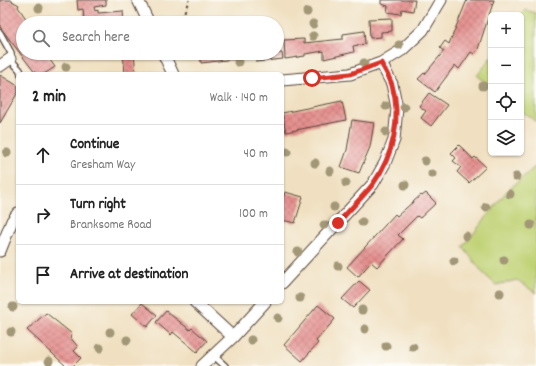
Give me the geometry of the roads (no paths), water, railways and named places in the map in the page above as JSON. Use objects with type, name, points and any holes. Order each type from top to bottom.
[{"type":"street","points":[[138,0],[146,16]]},
{"type":"street","points":[[284,80],[350,74],[381,63],[402,50],[423,30],[441,0]]},
{"type":"street","points":[[0,66],[10,59]]},
{"type":"street","points":[[166,60],[172,72]]},
{"type":"street","points":[[284,281],[373,184],[385,163],[394,140],[397,108],[392,84],[381,63]]},
{"type":"street","points":[[0,251],[12,221],[16,216]]},
{"type":"street","points":[[197,304],[233,336]]},
{"type":"street","points":[[202,366],[233,336],[262,304]]},
{"type":"lane","points":[[0,33],[11,53],[10,59],[20,72]]},
{"type":"lane","points":[[213,356],[225,366]]}]
